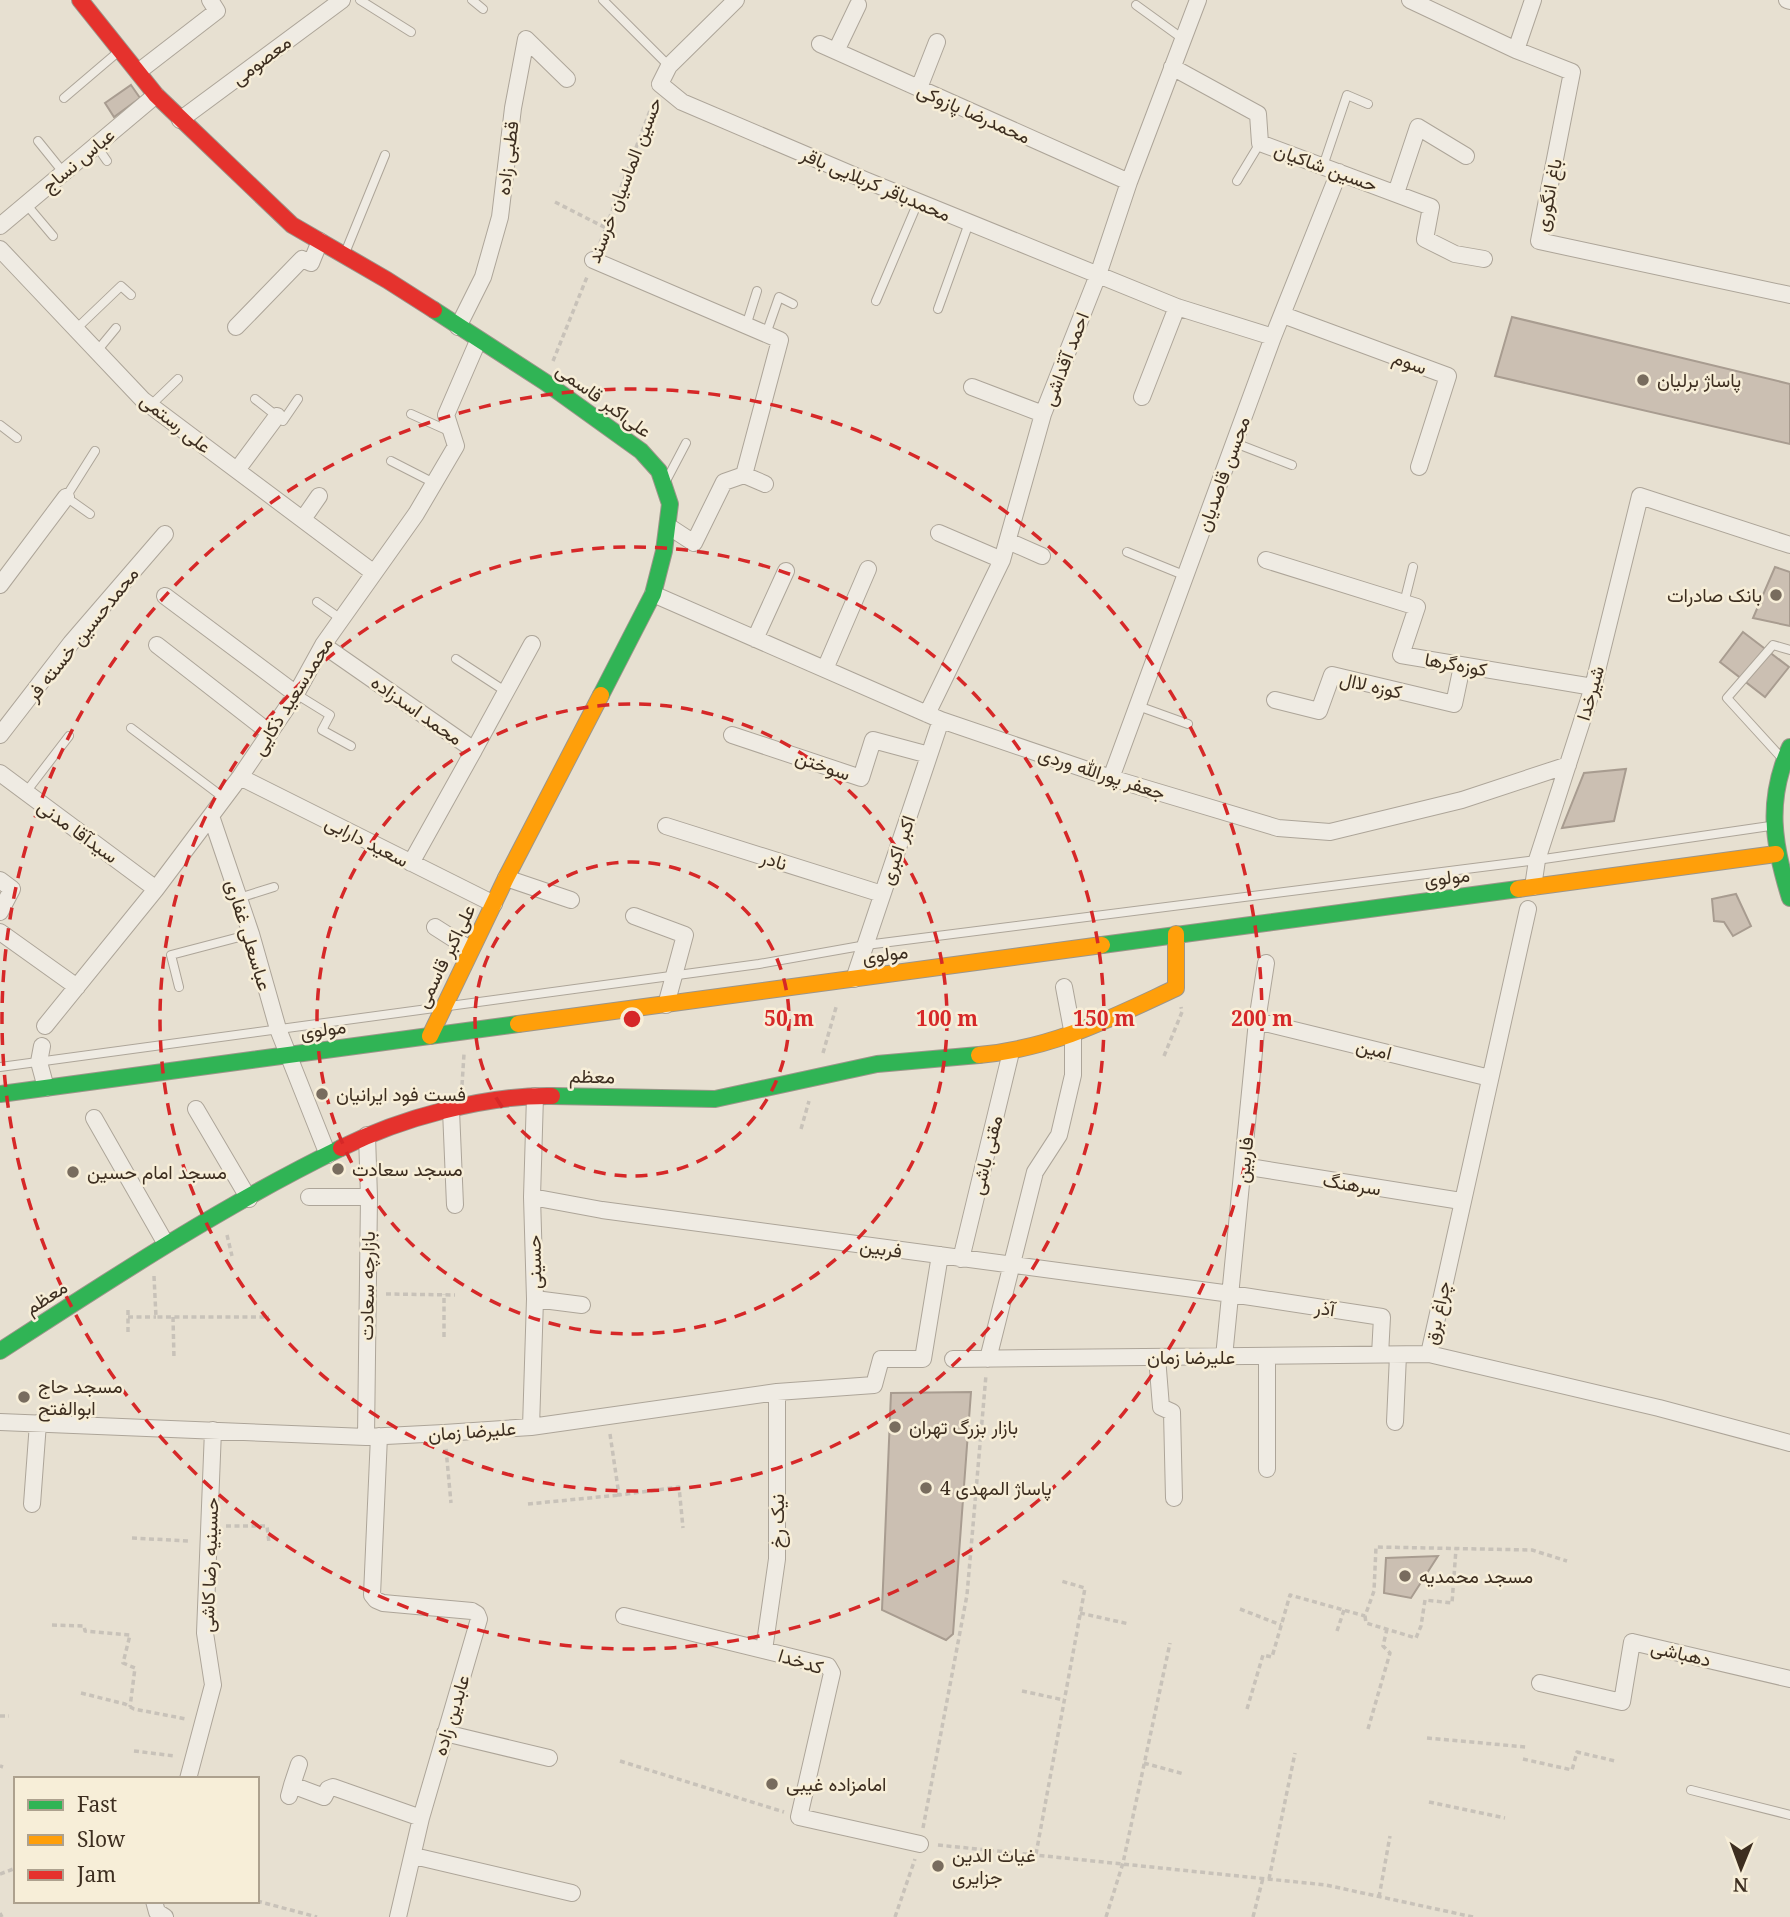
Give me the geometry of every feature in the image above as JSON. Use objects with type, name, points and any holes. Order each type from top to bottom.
[{"type":"street","name":"علی‌اکبر قاسمی","points":[[80,0],[156,95],[292,225],[387,280],[545,382],[640,452],[659,471],[664,485],[670,504],[668,526],[653,594],[506,878],[430,1036]]},
{"type":"street","points":[[138,72],[217,11],[210,0]]},
{"type":"street","name":"معصومی","points":[[180,120],[342,0]]},
{"type":"street","name":"حسین الماسیان خرسند","points":[[660,84],[669,66],[736,0]]},
{"type":"street","name":"احمد آقداشی","points":[[934,717],[1002,560],[1043,414],[1098,275],[1129,182],[1198,0]]},
{"type":"street","points":[[1516,50],[1533,0]]},
{"type":"street","name":"باغ انگوری","points":[[1414,1],[1516,50],[1572,72],[1539,241],[1790,295]]},
{"type":"street","points":[[836,51],[858,5]]},
{"type":"street","name":"قطبی زاده","points":[[458,327],[483,277],[499,217],[519,36],[567,79]]},
{"type":"street","points":[[919,88],[937,42]]},
{"type":"street","name":"محمدرضا پازوکی","points":[[820,44],[1129,182]]},
{"type":"street","name":"حسین شاکیان","points":[[1172,67],[1258,114],[1260,143],[1431,207],[1425,239],[1455,254],[1484,259]]},
{"type":"street","name":"محمدباقر کربلایی باقر","points":[[660,84],[682,102],[918,202],[1177,307],[1273,337]]},
{"type":"street","name":"عباس نساج","points":[[0,226],[156,95]]},
{"type":"street","points":[[1396,193],[1418,127],[1466,156]]},
{"type":"street","name":"محسن قاصدیان","points":[[1111,778],[1273,337],[1339,172]]},
{"type":"street","points":[[236,327],[302,259],[311,263],[320,242]]},
{"type":"street","name":"علی رستمی","points":[[0,249],[151,405],[374,572]]},
{"type":"street","points":[[593,260],[773,337],[744,475]]},
{"type":"street","points":[[1142,397],[1177,307]]},
{"type":"street","name":"سوم","points":[[1283,314],[1448,376],[1419,467]]},
{"type":"street","name":"محمدسعید ذکایی","points":[[45,1026],[156,889],[240,777],[296,694],[323,645],[416,514],[456,446],[446,415],[478,341]]},
{"type":"street","points":[[972,387],[1043,414]]},
{"type":"street","points":[[237,470],[277,416]]},
{"type":"street","points":[[668,526],[694,543],[724,482],[744,475],[765,484]]},
{"type":"street","points":[[303,519],[319,496]]},
{"type":"street","name":"شیرخدا","points":[[1533,887],[1537,860],[1593,687],[1640,496],[1790,545]]},
{"type":"street","points":[[0,585],[66,497]]},
{"type":"street","points":[[939,533],[1002,560]]},
{"type":"street","name":"محمدحسین خسته فر","points":[[0,735],[71,643],[165,534]]},
{"type":"street","points":[[1008,541],[1042,556]]},
{"type":"street","points":[[1266,560],[1404,603]]},
{"type":"street","points":[[825,669],[868,569]]},
{"type":"street","points":[[755,639],[786,571]]},
{"type":"street","name":"جعفر پورالله وردی","points":[[653,594],[934,717],[1111,778],[1278,828],[1331,832],[1462,800],[1568,765]]},
{"type":"street","points":[[165,596],[296,694]]},
{"type":"street","name":"کوزه‌گرها","points":[[1404,603],[1417,607],[1401,655],[1593,687]]},
{"type":"street","points":[[474,750],[532,644]]},
{"type":"street","points":[[157,645],[271,733]]},
{"type":"street","name":"محمد اسدزاده","points":[[323,645],[474,750],[411,863]]},
{"type":"street","name":"کوزه لاال","points":[[1275,700],[1320,711],[1332,675],[1454,704],[1462,666]]},
{"type":"street","name":"اکبر اکبری","points":[[848,980],[866,945],[929,755],[934,717]]},
{"type":"street","name":"سوختن","points":[[733,734],[860,778],[873,740],[929,755]]},
{"type":"street","points":[[1787,753],[1775,792],[1773,826],[1776,854],[1790,898]]},
{"type":"street","name":"سیدآقا مدنی","points":[[0,773],[156,889]]},
{"type":"street","name":"سعید دارابی","points":[[240,777],[494,904]]},
{"type":"street","name":"عباسعلی غفاری","points":[[211,816],[251,934],[287,1055]]},
{"type":"street","name":"نادر","points":[[666,826],[883,894]]},
{"type":"street","name":"مولوی","points":[[0,1094],[1776,854]]},
{"type":"street","points":[[506,878],[571,900]]},
{"type":"street","points":[[0,880],[12,889],[0,912]]},
{"type":"street","name":"چراغ برق","points":[[1528,909],[1429,1354],[1659,1408],[1790,1443]]},
{"type":"street","points":[[634,916],[685,935],[666,1005]]},
{"type":"street","points":[[435,927],[471,950]]},
{"type":"street","points":[[0,932],[77,987]]},
{"type":"street","points":[[1176,934],[1176,988]]},
{"type":"street","name":"فاربین","points":[[1224,1357],[1257,1021],[1266,963]]},
{"type":"street","points":[[988,1359],[1035,1172],[1059,1135],[1073,1075],[1073,1035],[1064,987]]},
{"type":"street","name":"معظم","points":[[0,1352],[160,1249],[302,1167],[367,1135],[407,1120],[507,1098],[535,1096],[715,1099],[877,1064],[1011,1052],[1073,1035],[1176,988]]},
{"type":"street","name":"امین","points":[[1257,1021],[1490,1077]]},
{"type":"street","name":"مقنی باشی","points":[[961,1259],[1011,1052]]},
{"type":"street","points":[[40,1054],[46,1088]]},
{"type":"street","points":[[287,1055],[328,1155]]},
{"type":"street","name":"حسینی","points":[[531,1427],[535,1299],[532,1197],[535,1096]]},
{"type":"street","points":[[196,1109],[249,1199]]},
{"type":"street","points":[[455,1205],[456,1109]]},
{"type":"street","points":[[94,1118],[160,1249]]},
{"type":"street","name":"بازارچه سعادت","points":[[367,1135],[369,1197],[366,1294],[372,1436],[372,1594],[376,1600]]},
{"type":"street","name":"سرهنگ","points":[[1243,1166],[1461,1201]]},
{"type":"street","points":[[309,1197],[369,1197]]},
{"type":"street","name":"فربین","points":[[532,1197],[602,1210],[1231,1294]]},
{"type":"street","name":"علیرضا زمان","points":[[0,1422],[372,1436],[444,1433],[531,1427],[777,1392],[874,1385],[881,1359],[923,1359],[940,1255]]},
{"type":"street","name":"آذر","points":[[1231,1294],[1382,1317],[1380,1355]]},
{"type":"street","points":[[535,1299],[582,1305]]},
{"type":"street","name":"علیرضا زمان","points":[[953,1359],[1429,1354]]},
{"type":"street","points":[[1395,1422],[1398,1355]]},
{"type":"street","points":[[1267,1356],[1268,1469]]},
{"type":"street","points":[[1157,1357],[1161,1407],[1172,1412],[1174,1498]]},
{"type":"street","name":"نیک رخ","points":[[764,1650],[777,1559],[777,1392]]},
{"type":"street","points":[[32,1504],[37,1423]]},
{"type":"street","name":"حسینیه رضا کاشی","points":[[189,1777],[213,1685],[205,1633],[213,1430]]},
{"type":"street","name":"عابدین زاده","points":[[376,1600],[383,1603],[472,1611],[479,1619],[421,1818],[398,1917]]},
{"type":"street","name":"کدخدا","points":[[624,1616],[831,1668],[799,1817]]},
{"type":"street","name":"دهباشی","points":[[1540,1683],[1622,1702],[1632,1642],[1790,1679]]},
{"type":"street","points":[[445,1733],[549,1758]]},
{"type":"street","points":[[299,1764],[290,1791],[324,1797],[330,1787],[333,1787],[421,1818]]},
{"type":"street","points":[[799,1817],[920,1844]]},
{"type":"street","points":[[414,1856],[572,1894]]},
{"type":"street","points":[[155,1903],[157,1912],[165,1917]]},
{"type":"lane","points":[[360,0],[411,32]]},
{"type":"lane","points":[[472,0],[483,9]]},
{"type":"lane","points":[[603,0],[669,66]]},
{"type":"lane","points":[[1136,5],[1183,39]]},
{"type":"lane","points":[[64,98],[121,50]]},
{"type":"lane","points":[[1323,166],[1347,95],[1368,104]]},
{"type":"lane","points":[[38,141],[63,172]]},
{"type":"lane","points":[[1237,181],[1260,143]]},
{"type":"lane","points":[[96,145],[107,161]]},
{"type":"lane","points":[[344,256],[386,155]]},
{"type":"lane","points":[[876,301],[918,202]]},
{"type":"lane","points":[[26,204],[53,236]]},
{"type":"lane","points":[[938,309],[970,223]]},
{"type":"lane","points":[[76,329],[121,286],[131,295]]},
{"type":"lane","points":[[746,326],[757,291]]},
{"type":"lane","points":[[773,337],[779,297],[793,303]]},
{"type":"lane","points":[[97,351],[116,328]]},
{"type":"lane","points":[[151,405],[178,379]]},
{"type":"lane","points":[[256,399],[283,421],[298,399]]},
{"type":"lane","points":[[411,414],[451,432]]},
{"type":"lane","points":[[0,425],[17,438]]},
{"type":"lane","points":[[664,485],[686,443]]},
{"type":"lane","points":[[1235,443],[1292,465]]},
{"type":"lane","points":[[90,514],[66,497],[95,451]]},
{"type":"lane","points":[[391,461],[434,483]]},
{"type":"lane","points":[[1127,552],[1186,576]]},
{"type":"lane","points":[[1404,603],[1413,567]]},
{"type":"lane","points":[[317,602],[341,620]]},
{"type":"lane","points":[[1787,753],[1727,698],[1773,645],[1790,650]]},
{"type":"lane","points":[[456,659],[505,691]]},
{"type":"lane","points":[[296,694],[330,715],[322,730],[351,746]]},
{"type":"lane","points":[[1138,706],[1188,724]]},
{"type":"lane","points":[[131,727],[224,798]]},
{"type":"lane","points":[[26,792],[69,736]]},
{"type":"lane","points":[[0,1068],[40,1054],[278,1029],[759,964],[866,945],[1537,860],[1773,826]]},
{"type":"lane","points":[[239,898],[274,887]]},
{"type":"lane","points":[[179,987],[171,955],[251,934]]},
{"type":"lane","points":[[1691,1790],[1790,1815]]},
{"type":"path","name":"حسین الماسیان خرسند","points":[[545,382],[660,84]]},
{"type":"path","points":[[555,202],[606,228]]},
{"type":"path","points":[[816,1077],[848,980]]},
{"type":"path","points":[[1164,1056],[1182,1012],[1176,988]]},
{"type":"path","points":[[456,1109],[465,1031]]},
{"type":"path","points":[[156,1317],[160,1249]]},
{"type":"path","points":[[366,1294],[455,1294]]},
{"type":"path","points":[[444,1294],[444,1337]]},
{"type":"path","points":[[128,1309],[128,1332]]},
{"type":"path","points":[[128,1317],[269,1317]]},
{"type":"path","points":[[173,1317],[174,1359]]},
{"type":"path","points":[[895,1917],[920,1844],[967,1595],[988,1359]]},
{"type":"path","points":[[607,1415],[620,1495]]},
{"type":"path","points":[[444,1433],[451,1503]]},
{"type":"path","points":[[528,1504],[679,1487],[683,1528]]},
{"type":"path","points":[[132,1538],[210,1534],[267,1526],[269,1543]]},
{"type":"path","points":[[1456,1549],[1452,1602],[1425,1600],[1421,1626],[1416,1637],[1366,1623],[1365,1616],[1374,1591],[1376,1547],[1532,1550],[1567,1561]]},
{"type":"path","points":[[1036,1854],[1085,1588],[1060,1581]]},
{"type":"path","points":[[1247,1709],[1263,1656],[1272,1657],[1290,1595],[1365,1616]]},
{"type":"path","points":[[1240,1609],[1281,1625]]},
{"type":"path","points":[[1337,1631],[1344,1610]]},
{"type":"path","points":[[1080,1613],[1129,1625]]},
{"type":"path","points":[[52,1625],[84,1626],[85,1631],[130,1635],[123,1663],[135,1668],[130,1707]]},
{"type":"path","points":[[1368,1729],[1390,1653],[1383,1646],[1387,1629]]},
{"type":"path","points":[[1106,1917],[1123,1863],[1170,1643]]},
{"type":"path","points":[[1023,1691],[1064,1700]]},
{"type":"path","points":[[81,1693],[160,1715],[202,1721]]},
{"type":"path","points":[[0,1716],[9,1716]]},
{"type":"path","points":[[1427,1738],[1526,1747]]},
{"type":"path","points":[[134,1751],[194,1759]]},
{"type":"path","points":[[1523,1759],[1572,1770],[1577,1752],[1615,1761]]},
{"type":"path","points":[[1269,1879],[1295,1753]]},
{"type":"path","points":[[620,1760],[799,1817]]},
{"type":"path","points":[[1144,1763],[1184,1774]]},
{"type":"path","points":[[1429,1802],[1504,1818]]},
{"type":"path","points":[[1379,1897],[1390,1836]]},
{"type":"path","points":[[920,1844],[1326,1885],[1473,1917]]},
{"type":"path","points":[[1253,1917],[1263,1878]]},
{"type":"path","points":[[259,1902],[317,1917]]},
{"type":"building","points":[[131,85],[140,98],[114,117],[105,103]]},
{"type":"building","name":"پاساژ برلیان","points":[[1512,317],[1790,384],[1790,444],[1495,376]]},
{"type":"building","name":"بانک صادرات","points":[[1775,567],[1790,572],[1790,626],[1753,618]]},
{"type":"building","points":[[1743,632],[1789,667],[1765,697],[1720,662]]},
{"type":"building","points":[[1626,769],[1614,821],[1562,828],[1584,773]]},
{"type":"building","points":[[1736,894],[1751,926],[1733,936],[1724,922],[1714,921],[1712,899]]},
{"type":"building","name":"پاساژ المهدی 4","points":[[971,1392],[953,1634],[946,1640],[882,1610],[891,1393]]},
{"type":"building","name":"مسجد محمدیه","points":[[1438,1556],[1411,1598],[1384,1593],[1386,1558]]},
{"type":"traffic: fast","points":[[434,310],[545,382],[641,451],[659,471],[670,504],[664,551],[653,594],[601,695]]},
{"type":"traffic: fast","points":[[1790,747],[1782,766],[1775,804],[1779,859],[1790,898]]},
{"type":"traffic: fast","points":[[1102,945],[1518,889]]},
{"type":"traffic: fast","points":[[0,1094],[518,1024]]},
{"type":"traffic: fast","points":[[552,1096],[715,1099],[877,1064],[979,1055]]},
{"type":"traffic: fast","points":[[0,1351],[210,1219],[341,1148]]},
{"type":"traffic: slow","points":[[430,1036],[506,878],[601,695]]},
{"type":"traffic: slow","points":[[1518,889],[1776,854]]},
{"type":"traffic: slow","points":[[979,1055],[1057,1039],[1176,988],[1176,934]]},
{"type":"traffic: slow","points":[[518,1024],[1102,945]]},
{"type":"traffic: jam","points":[[80,0],[156,95],[292,225],[434,310]]},
{"type":"traffic: jam","points":[[341,1148],[390,1127],[444,1110],[499,1099],[552,1096]]},
{"type":"place","name":"پاساژ برلیان","points":[[1643,380]]},
{"type":"place","name":"بانک صادرات","points":[[1776,595]]},
{"type":"place","name":"فست فود ایرانیان","points":[[322,1094]]},
{"type":"place","name":"مسجد سعادت","points":[[338,1169]]},
{"type":"place","name":"مسجد امام حسین","points":[[73,1172]]},
{"type":"place","name":"مسجد حاج ابوالفتح","points":[[24,1397]]},
{"type":"place","name":"بازار بزرگ تهران","points":[[895,1427]]},
{"type":"place","name":"پاساژ المهدی 4","points":[[926,1488]]},
{"type":"place","name":"مسجد محمدیه","points":[[1405,1576]]},
{"type":"place","name":"امامزاده غیبی","points":[[772,1784]]},
{"type":"place","name":"غیاث الدین جزایری","points":[[938,1866]]}]
